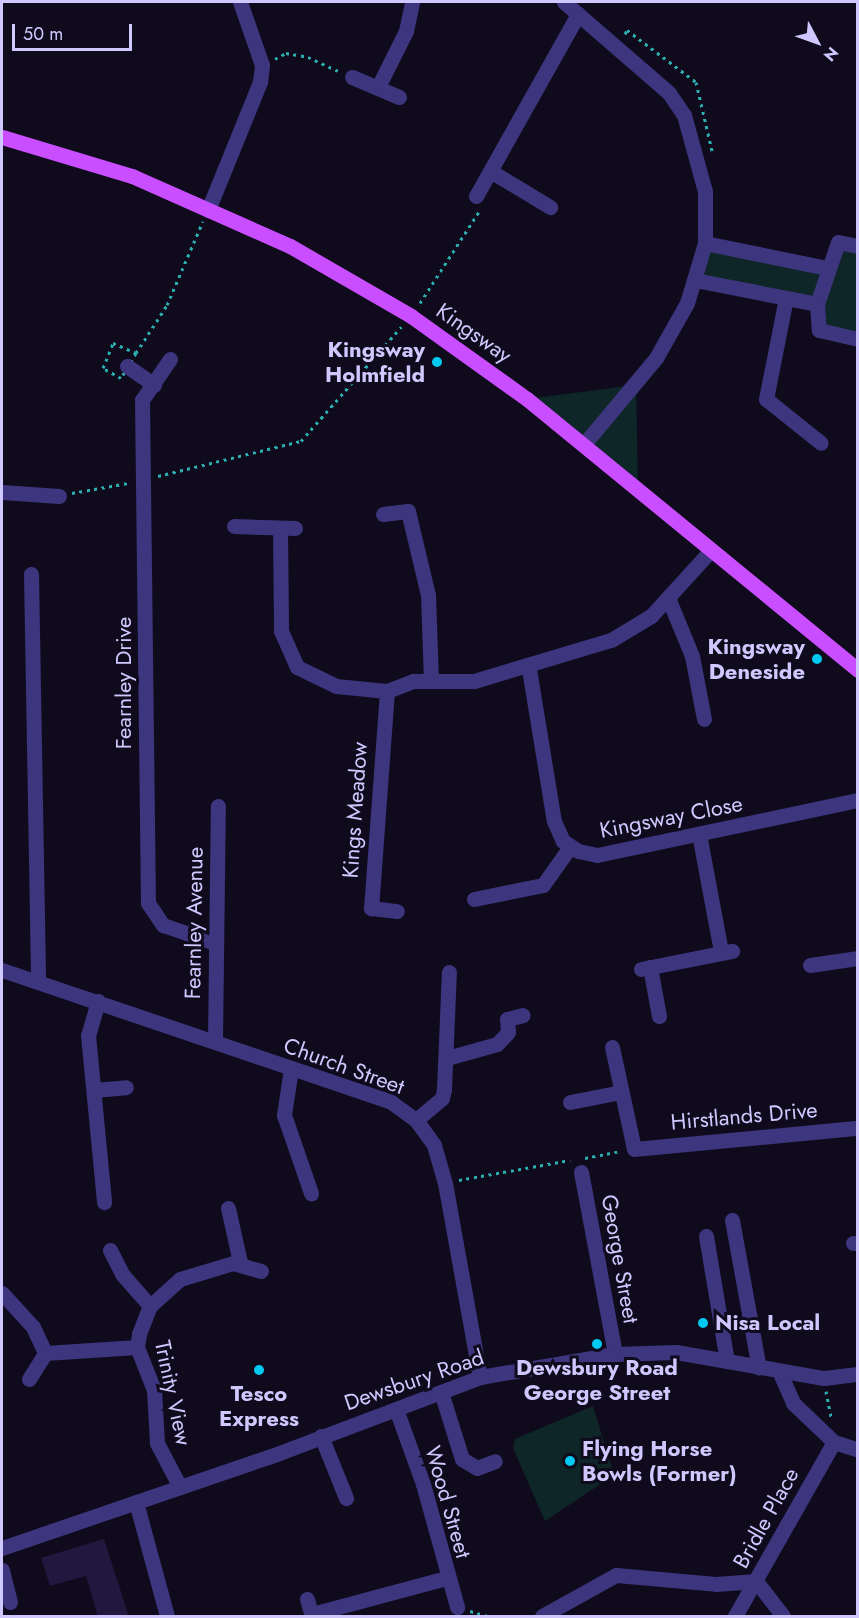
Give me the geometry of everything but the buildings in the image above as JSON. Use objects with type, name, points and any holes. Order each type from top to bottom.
[{"type":"main road","name":"Kingsway","points":[[2,137],[90,160],[208,210],[290,246],[411,316],[584,444],[858,670]]},
{"type":"street","points":[[208,210],[254,103],[262,65],[240,2]]},
{"type":"street","points":[[378,87],[406,31],[412,2]]},
{"type":"street","points":[[564,2],[651,74],[684,115],[705,191],[705,243],[695,280],[656,358],[584,444]]},
{"type":"street","points":[[476,196],[492,172],[578,14]]},
{"type":"street","points":[[352,77],[399,97]]},
{"type":"street","points":[[492,172],[550,207]]},
{"type":"street","points":[[858,246],[838,242],[827,268],[817,304],[819,330],[858,339]]},
{"type":"street","points":[[705,243],[827,268]]},
{"type":"street","points":[[695,280],[817,304]]},
{"type":"street","points":[[786,298],[766,399],[821,443]]},
{"type":"street","name":"Fearnley Drive","points":[[170,359],[142,400],[146,479],[148,903],[163,925],[215,943]]},
{"type":"street","points":[[127,366],[154,385]]},
{"type":"street","points":[[2,492],[59,496]]},
{"type":"street","points":[[383,514],[408,511],[428,595],[431,680]]},
{"type":"street","points":[[234,526],[296,528]]},
{"type":"street","points":[[280,528],[281,631],[297,667],[336,686],[387,691],[431,680],[474,681],[529,669],[611,640],[669,600],[711,550]]},
{"type":"street","points":[[31,574],[38,981]]},
{"type":"street","points":[[669,600],[692,656],[704,719]]},
{"type":"street","name":"Kingsway Close","points":[[529,669],[554,821],[570,847],[597,855],[858,800]]},
{"type":"street","name":"Kings Meadow","points":[[387,691],[371,908],[397,911]]},
{"type":"street","name":"Fearnley Avenue","points":[[215,1041],[218,806]]},
{"type":"street","points":[[659,1016],[646,968],[726,951],[699,834]]},
{"type":"street","points":[[474,899],[543,885],[570,847]]},
{"type":"street","points":[[810,965],[858,958]]},
{"type":"street","name":"Church Street","points":[[2,970],[391,1102],[416,1120],[434,1145],[446,1183],[480,1377]]},
{"type":"street","points":[[416,1120],[442,1098],[447,1058],[449,972]]},
{"type":"street","points":[[98,1001],[88,1035],[104,1202]]},
{"type":"street","points":[[447,1058],[496,1044],[508,1032],[507,1019],[524,1015]]},
{"type":"street","points":[[612,1047],[634,1149]]},
{"type":"street","points":[[291,1069],[284,1114],[311,1192]]},
{"type":"street","points":[[93,1090],[126,1087]]},
{"type":"street","points":[[570,1102],[621,1092]]},
{"type":"street","name":"Hirstlands Drive","points":[[634,1149],[858,1128]]},
{"type":"street","name":"George Street","points":[[581,1172],[615,1354]]},
{"type":"street","points":[[228,1208],[240,1262]]},
{"type":"street","points":[[732,1220],[759,1368]]},
{"type":"street","points":[[706,1236],[727,1361]]},
{"type":"street","points":[[110,1250],[122,1274],[150,1306],[180,1279],[240,1262],[261,1271]]},
{"type":"street","points":[[2,1293],[33,1327],[45,1353]]},
{"type":"street","name":"Trinity View","points":[[150,1306],[137,1347],[154,1390],[157,1443],[180,1487]]},
{"type":"street","points":[[45,1353],[137,1347]]},
{"type":"street","name":"Dewsbury Road","points":[[2,1548],[136,1503],[480,1377],[615,1354],[676,1352],[824,1378],[858,1374]]},
{"type":"street","points":[[29,1379],[45,1353]]},
{"type":"street","points":[[779,1371],[793,1403],[834,1442],[858,1450]]},
{"type":"street","points":[[441,1392],[462,1459],[477,1468],[495,1461]]},
{"type":"street","name":"Wood Street","points":[[396,1409],[423,1484],[446,1578],[457,1607]]},
{"type":"street","points":[[321,1436],[345,1498]]},
{"type":"street","name":"Bridle Place","points":[[735,1617],[834,1442]]},
{"type":"street","points":[[136,1503],[167,1617]]},
{"type":"street","points":[[2,1570],[10,1602]]},
{"type":"street","points":[[542,1617],[616,1575],[716,1584],[756,1581],[783,1617]]},
{"type":"street","points":[[307,1599],[312,1616],[446,1578]]},
{"type":"path","points":[[262,65],[286,53],[352,77]]},
{"type":"path","points":[[59,496],[146,479],[301,441],[411,316],[487,200],[476,196]]},
{"type":"path","points":[[136,353],[167,305],[208,210]]},
{"type":"path","points":[[446,1183],[634,1149]]},
{"type":"path","points":[[824,1378],[834,1442]]},
{"type":"green space","points":[[838,242],[857,246],[857,339],[819,330],[817,304],[695,280],[705,243],[827,268]]},
{"type":"green space","points":[[636,385],[638,488],[527,399]]},
{"type":"green space","points":[[593,1406],[614,1475],[545,1521],[513,1448],[515,1439]]},
{"type":"place","name":"Kingsway Holmfield","points":[[437,362]]},
{"type":"place","name":"Kingsway Deneside","points":[[817,659]]},
{"type":"place","name":"Nisa Local","points":[[703,1323]]},
{"type":"place","name":"Dewsbury Road George Street","points":[[597,1344]]},
{"type":"place","name":"Tesco Express","points":[[259,1370]]},
{"type":"place","name":"Flying Horse Bowls (Former)","points":[[570,1461]]}]
